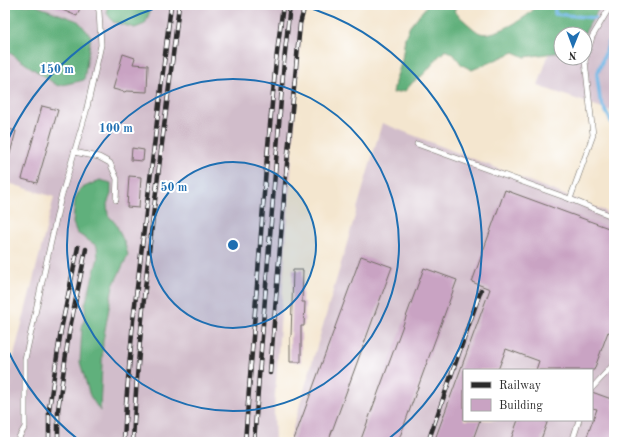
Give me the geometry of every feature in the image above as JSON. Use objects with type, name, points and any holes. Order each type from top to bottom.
[{"type":"lane","points":[[16,442],[24,427],[25,359],[60,201],[86,112],[101,45],[99,11],[97,5]]},
{"type":"lane","points":[[570,199],[593,135],[584,61],[592,37],[610,5]]},
{"type":"lane","points":[[417,144],[570,199],[614,217]]},
{"type":"lane","points":[[74,152],[99,157],[110,163],[117,179],[116,200]]},
{"type":"lane","points":[[593,387],[614,364]]},
{"type":"lane","points":[[572,442],[579,421]]},
{"type":"shaded area","points":[[5,5],[303,5],[274,410],[275,442],[5,442],[5,391],[54,197],[5,182]]},
{"type":"shaded area","points":[[565,5],[614,5],[614,112],[538,86],[553,41],[553,66],[593,66],[593,26],[558,26]]},
{"type":"shaded area","points":[[382,123],[605,211],[614,229],[614,442],[289,442]]},
{"type":"green space","points":[[5,5],[34,5],[78,21],[91,36],[84,80],[58,86],[7,51],[5,52]]},
{"type":"green space","points":[[107,5],[150,5],[149,14],[145,24],[135,28],[113,22],[107,13]]},
{"type":"green space","points":[[426,5],[457,5],[454,11],[478,32],[486,34],[514,24],[531,12],[537,5],[601,5],[589,26],[553,26],[553,53],[525,57],[514,52],[472,70],[462,65],[455,56],[446,50],[423,75],[413,82],[405,91],[393,93],[402,60],[405,37],[410,26]]},
{"type":"green space","points":[[100,180],[111,183],[111,194],[107,204],[108,215],[116,224],[128,255],[113,286],[103,341],[100,411],[90,396],[80,362],[85,305],[98,258],[97,246],[77,233],[73,223],[75,199],[80,189]]},
{"type":"building","points":[[50,5],[81,5],[77,16]]},
{"type":"building","points":[[123,54],[135,58],[133,64],[148,65],[147,92],[125,92],[113,89]]},
{"type":"building","points":[[42,106],[58,110],[37,183],[22,179]]},
{"type":"building","points":[[5,128],[16,131],[8,161],[5,160]]},
{"type":"building","points":[[132,148],[144,150],[143,161],[131,160]]},
{"type":"building","points":[[129,176],[141,177],[139,208],[127,207]]},
{"type":"building","points":[[505,190],[614,230],[614,334],[608,332],[594,370],[536,369],[539,361],[506,349],[498,369],[463,369],[463,421],[480,421],[472,442],[434,442],[490,289],[472,282]]},
{"type":"building","points":[[361,256],[392,267],[328,442],[293,442]]},
{"type":"building","points":[[424,268],[457,280],[398,442],[360,442]]},
{"type":"building","points":[[293,270],[303,270],[302,302],[305,302],[304,326],[301,326],[301,362],[290,362]]},
{"type":"building","points":[[593,392],[614,400],[614,442],[585,442],[597,409],[593,408]]},
{"type":"building","points":[[518,421],[548,421],[540,442],[510,442]]},
{"type":"waterway","points":[[555,5],[555,14],[596,18]]},
{"type":"waterway","points":[[614,19],[612,19],[610,40],[597,75],[600,100],[614,127]]},
{"type":"railway","points":[[124,442],[133,321],[171,5]]},
{"type":"railway","points":[[133,442],[136,387],[146,278],[179,5]]},
{"type":"railway","points":[[245,442],[266,168],[283,5]]},
{"type":"railway","points":[[254,442],[284,62],[290,5]]},
{"type":"railway","points":[[270,373],[300,24],[305,5]]},
{"type":"railway","points":[[49,442],[49,409],[61,330],[78,247]]},
{"type":"railway","points":[[58,442],[58,410],[69,333],[86,249]]},
{"type":"railway","points":[[428,442],[481,290]]}]
